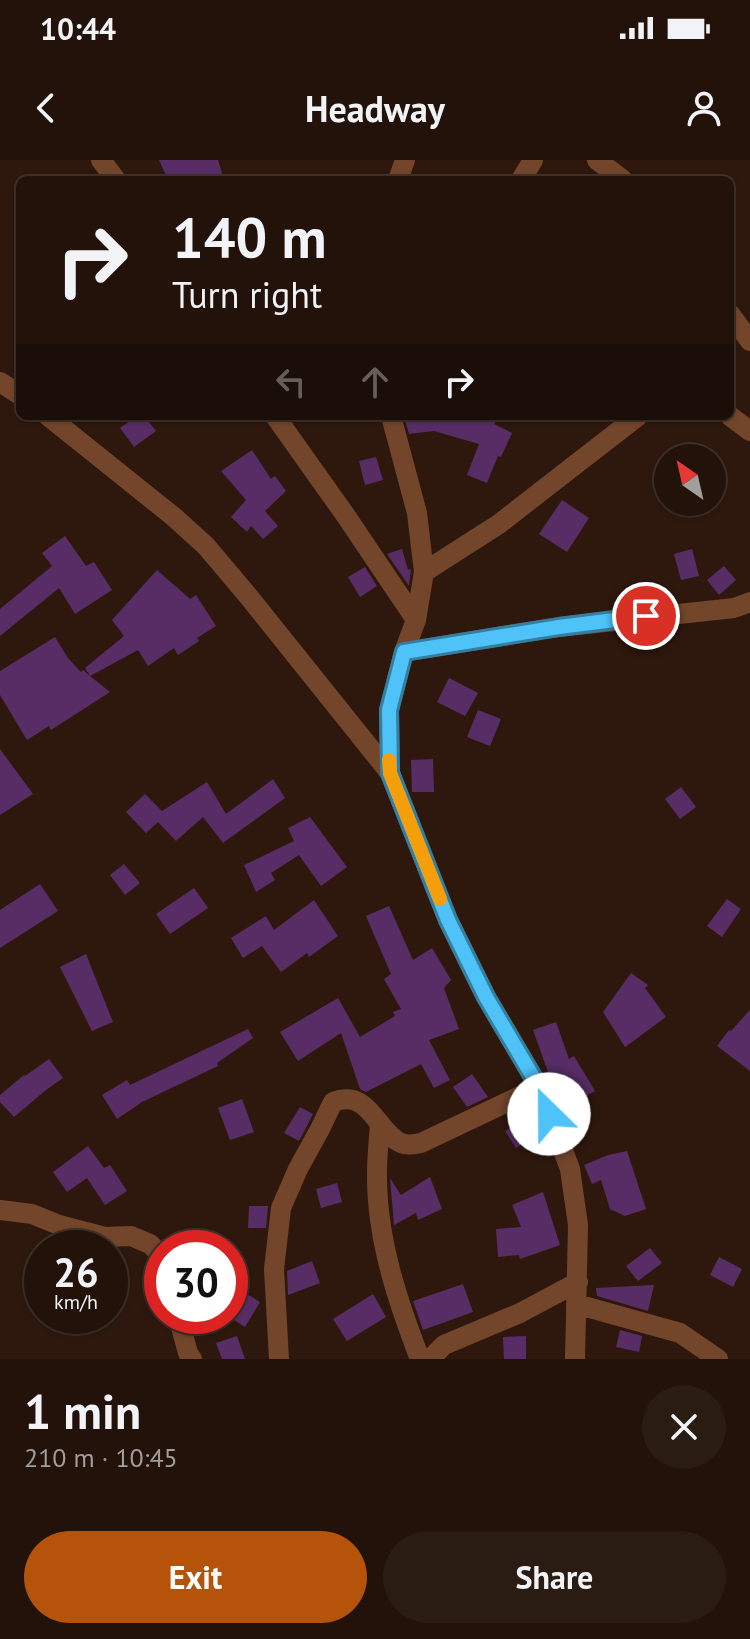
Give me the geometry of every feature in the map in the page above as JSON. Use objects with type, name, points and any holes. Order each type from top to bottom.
[{"type":"street","points":[[597,160],[618,176]]},
{"type":"street","points":[[734,319],[750,341]]},
{"type":"street","points":[[53,420],[206,546],[390,773],[448,920],[486,997],[539,1087],[570,1169],[578,1225],[575,1359]]},
{"type":"street","points":[[278,420],[416,620]]},
{"type":"street","points":[[390,773],[389,710],[416,620],[424,572],[417,513],[392,420]]},
{"type":"street","points":[[424,572],[499,524],[633,420]]},
{"type":"street","points":[[404,652],[559,627],[734,608],[750,602]]},
{"type":"street","points":[[279,1359],[274,1269],[281,1208],[333,1102],[354,1100],[367,1108],[402,1144],[409,1145],[421,1143],[539,1087]]},
{"type":"street","points":[[380,1123],[377,1174],[385,1248],[398,1302],[420,1359]]},
{"type":"street","points":[[0,1210],[32,1214],[105,1237],[131,1236],[144,1241]]},
{"type":"street","points":[[430,1359],[444,1345],[520,1313],[578,1282]]},
{"type":"street","points":[[576,1304],[680,1333],[718,1359]]},
{"type":"street","points":[[183,1334],[192,1359]]},
{"type":"building","points":[[159,160],[218,160],[223,176],[166,176]]},
{"type":"building","points":[[131,420],[147,420],[156,431],[134,447],[120,428]]},
{"type":"building","points":[[405,420],[496,420],[494,424],[512,433],[487,483],[467,475],[479,444],[434,431],[409,434]]},
{"type":"building","points":[[252,450],[271,479],[275,476],[286,491],[265,511],[278,526],[263,539],[251,526],[247,532],[231,517],[246,500],[221,471]]},
{"type":"building","points":[[376,457],[383,480],[365,485],[359,461]]},
{"type":"building","points":[[562,500],[589,518],[567,552],[539,534]]},
{"type":"building","points":[[65,536],[86,566],[94,562],[112,590],[75,614],[59,588],[0,636],[0,609],[52,566],[42,553]]},
{"type":"building","points":[[402,549],[408,570],[411,569],[409,586],[387,554]]},
{"type":"building","points":[[692,549],[699,576],[681,580],[674,554]]},
{"type":"building","points":[[724,566],[736,580],[719,595],[707,580]]},
{"type":"building","points":[[365,567],[377,586],[360,597],[348,577]]},
{"type":"building","points":[[157,570],[190,599],[196,595],[216,626],[178,655],[174,648],[148,666],[138,650],[90,676],[85,668],[124,636],[112,620]]},
{"type":"building","points":[[55,637],[81,672],[83,670],[110,692],[51,730],[49,726],[27,740],[0,695],[0,671]]},
{"type":"building","points":[[449,678],[478,693],[465,716],[437,702]]},
{"type":"building","points":[[478,710],[501,719],[490,746],[467,737]]},
{"type":"building","points":[[0,749],[33,794],[0,815]]},
{"type":"building","points":[[433,759],[434,792],[412,792],[411,760]]},
{"type":"building","points":[[273,779],[285,798],[223,843],[203,817],[176,841],[158,822],[146,833],[126,812],[145,794],[162,811],[207,782],[226,814]]},
{"type":"building","points":[[681,787],[696,807],[680,819],[665,799]]},
{"type":"building","points":[[310,817],[347,867],[321,886],[299,855],[271,873],[275,880],[256,892],[244,865],[294,841],[288,828]]},
{"type":"building","points":[[124,864],[140,883],[125,895],[110,875]]},
{"type":"building","points":[[40,884],[58,911],[0,948],[0,910]]},
{"type":"building","points":[[194,888],[208,908],[170,934],[156,914]]},
{"type":"building","points":[[727,899],[741,909],[722,937],[707,926]]},
{"type":"building","points":[[314,900],[338,936],[281,972],[262,946],[243,958],[231,938],[266,916],[274,930]]},
{"type":"building","points":[[389,906],[413,960],[432,948],[451,980],[444,988],[459,1029],[429,1040],[450,1080],[434,1088],[421,1064],[366,1092],[360,1089],[341,1033],[298,1061],[280,1032],[338,998],[360,1037],[395,1016],[393,1012],[401,1009],[384,979],[391,974],[366,916]]},
{"type":"building","points":[[86,954],[113,1022],[92,1031],[60,967]]},
{"type":"building","points":[[631,973],[648,985],[645,988],[666,1017],[625,1047],[603,1012]]},
{"type":"building","points":[[750,1010],[750,1071],[717,1046]]},
{"type":"building","points":[[556,1022],[569,1059],[574,1056],[595,1091],[563,1110],[546,1073],[533,1030]]},
{"type":"building","points":[[248,1029],[253,1038],[217,1063],[218,1066],[142,1102],[117,1119],[102,1095],[127,1080],[130,1085]]},
{"type":"building","points":[[49,1059],[63,1078],[14,1117],[0,1102],[0,1095]]},
{"type":"building","points":[[472,1074],[488,1097],[467,1107],[453,1087]]},
{"type":"building","points":[[242,1099],[254,1132],[230,1140],[218,1108]]},
{"type":"building","points":[[300,1107],[313,1114],[299,1141],[284,1133]]},
{"type":"building","points":[[521,1121],[531,1139],[516,1148],[505,1131]]},
{"type":"building","points":[[88,1146],[104,1168],[110,1165],[127,1191],[105,1205],[87,1178],[67,1192],[53,1172]]},
{"type":"building","points":[[627,1151],[646,1209],[625,1216],[610,1209],[601,1180],[592,1184],[584,1165]]},
{"type":"building","points":[[430,1177],[442,1209],[418,1220],[416,1213],[394,1225],[390,1178],[401,1195]]},
{"type":"building","points":[[337,1183],[342,1202],[321,1208],[316,1189]]},
{"type":"building","points":[[543,1192],[560,1245],[520,1259],[519,1255],[498,1257],[496,1229],[521,1227],[512,1205]]},
{"type":"building","points":[[249,1206],[268,1206],[266,1228],[248,1228]]},
{"type":"building","points":[[650,1248],[662,1263],[638,1281],[626,1266]]},
{"type":"building","points":[[719,1257],[742,1269],[733,1287],[710,1275]]},
{"type":"building","points":[[312,1261],[320,1283],[288,1295],[287,1271]]},
{"type":"building","points":[[463,1284],[473,1312],[423,1330],[413,1301]]},
{"type":"building","points":[[654,1285],[648,1311],[597,1296],[596,1288]]},
{"type":"building","points":[[373,1294],[386,1317],[347,1341],[333,1319]]},
{"type":"building","points":[[248,1295],[260,1302],[248,1322]]},
{"type":"building","points":[[620,1330],[642,1336],[639,1352],[616,1347]]},
{"type":"building","points":[[237,1336],[245,1359],[222,1359],[216,1343]]},
{"type":"building","points":[[526,1336],[526,1359],[504,1359],[503,1337]]},
{"type":"slow traffic","points":[[389,760],[390,773],[440,899]]},
{"type":"route","points":[[549,1114],[539,1087],[486,997],[448,920],[390,773],[389,710],[404,652],[646,616]]}]
